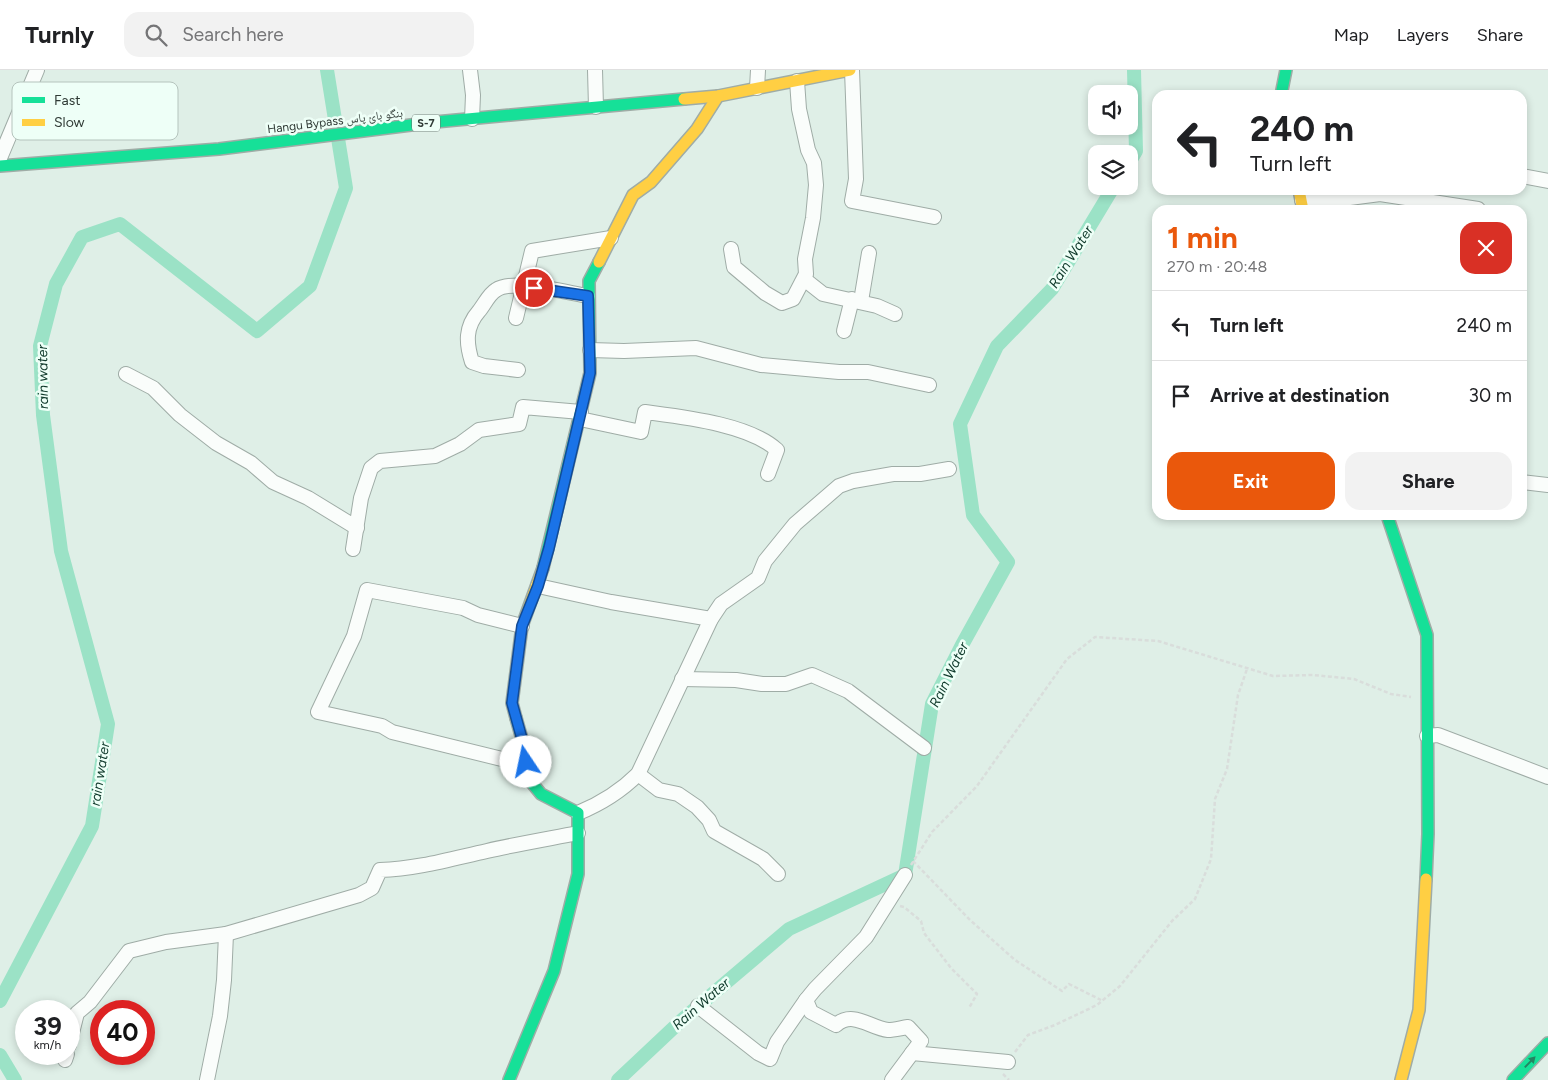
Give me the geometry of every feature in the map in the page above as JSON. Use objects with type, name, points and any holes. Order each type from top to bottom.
[{"type":"street","points":[[32,82],[37,70]]},
{"type":"street","points":[[470,70],[473,95],[472,119]]},
{"type":"street","points":[[595,70],[596,107]]},
{"type":"street","points":[[757,88],[758,70]]},
{"type":"street","points":[[851,70],[856,179],[852,201],[934,217]]},
{"type":"street","name":"Hangu Bypass ہنگو بائ پاس","points":[[0,166],[219,149],[472,119],[718,96],[851,70]]},
{"type":"street","points":[[1282,90],[1286,70]]},
{"type":"street","points":[[731,249],[734,267],[765,293],[782,303],[793,300],[806,274],[805,259],[813,218],[816,185],[814,163],[808,150],[799,109],[797,80]]},
{"type":"street","points":[[578,813],[541,794],[528,778],[524,746],[512,703],[522,626],[538,586],[549,548],[590,373],[589,281],[633,195],[651,182],[697,129],[718,96]]},
{"type":"street","points":[[0,158],[12,129]]},
{"type":"street","points":[[1527,177],[1548,181]]},
{"type":"street","points":[[1301,200],[1334,200],[1372,195]]},
{"type":"street","points":[[1387,195],[1452,205]]},
{"type":"street","points":[[516,318],[532,251],[611,238]]},
{"type":"street","points":[[844,331],[856,300],[869,254]]},
{"type":"street","points":[[804,280],[824,294],[856,300],[895,314]]},
{"type":"street","points":[[518,370],[484,366],[472,362],[468,348],[467,334],[472,319],[496,290],[512,285],[588,296]]},
{"type":"street","points":[[590,350],[624,351],[696,348],[761,365],[839,372],[868,372],[928,385]]},
{"type":"street","points":[[126,374],[153,388],[180,415],[216,443],[251,462],[273,482],[308,498],[356,528]]},
{"type":"street","points":[[353,549],[361,498],[371,468],[380,461],[435,456],[460,444],[479,430],[519,424],[524,407],[580,415],[641,432],[645,412],[705,420],[766,440],[777,450],[768,474]]},
{"type":"street","points":[[578,813],[594,806],[625,787],[638,774],[711,619],[721,604],[758,578],[765,561],[794,524],[839,486],[853,481],[893,474],[920,474],[949,468]]},
{"type":"street","points":[[1527,483],[1548,485]]},
{"type":"street","points":[[1389,520],[1404,559],[1427,635],[1428,834],[1419,1010],[1401,1080]]},
{"type":"street","points":[[538,586],[611,602],[711,619]]},
{"type":"street","points":[[522,626],[478,615],[463,608],[367,590],[354,636],[342,666],[323,698],[318,712],[382,726],[392,732],[426,741],[514,762],[526,762]]},
{"type":"street","points":[[682,679],[736,680],[762,684],[786,684],[812,676],[848,690],[924,748]]},
{"type":"street","points":[[1428,736],[1438,735],[1548,777]]},
{"type":"street","points":[[638,774],[659,790],[678,794],[710,820],[714,831],[763,859],[778,874]]},
{"type":"street","points":[[509,1080],[554,971],[578,874],[578,813]]},
{"type":"street","points":[[80,1010],[90,1002],[129,951],[166,942],[226,934],[359,895],[372,888],[380,870],[402,869],[445,862],[487,850],[578,832]]},
{"type":"street","points":[[698,1006],[758,1053],[770,1059],[777,1042],[806,1000],[815,988],[866,937],[905,875]]},
{"type":"street","points":[[206,1080],[220,1016],[226,934]]},
{"type":"street","points":[[806,1000],[811,1012],[836,1025],[840,1021],[855,1018],[889,1030],[908,1027],[920,1041],[892,1080]]},
{"type":"street","points":[[1512,1080],[1548,1043]]},
{"type":"street","points":[[912,1053],[1008,1062]]},
{"type":"path","points":[[905,875],[932,832],[978,786],[1067,659],[1095,637],[1158,640],[1273,676],[1314,675],[1354,679],[1391,694],[1427,700]]},
{"type":"path","points":[[1009,1080],[1001,1072],[1028,1035],[1055,1025],[1102,1001],[1120,986],[1165,928],[1195,899],[1211,859],[1214,799],[1227,769],[1238,695],[1247,669]]},
{"type":"path","points":[[913,861],[970,920],[1015,960],[1062,991],[1069,984],[1102,1001]]},
{"type":"path","points":[[886,904],[904,907],[921,922],[924,933],[951,968],[976,994],[970,1008]]},
{"type":"waterway","name":"rain water","points":[[0,1001],[92,826],[108,724],[61,551],[43,415],[40,346],[56,284],[82,237],[120,224],[257,331],[310,286],[346,188],[327,70]]},
{"type":"waterway","name":"Rain Water","points":[[1134,70],[1136,145]]},
{"type":"waterway","name":"Rain Water","points":[[618,1080],[683,1019],[789,929],[905,875],[932,704],[1008,562],[973,515],[960,424],[997,346],[1052,289],[1109,195]]},
{"type":"waterway","name":"rain water","points":[[0,1055],[15,1080]]},
{"type":"traffic: fast","points":[[1282,90],[1286,70]]},
{"type":"traffic: fast","points":[[0,166],[219,149],[435,122],[684,99]]},
{"type":"traffic: fast","points":[[543,568],[590,373],[589,281],[599,262]]},
{"type":"traffic: fast","points":[[1389,520],[1427,635],[1428,834],[1426,879]]},
{"type":"traffic: fast","points":[[509,1080],[554,971],[578,874],[578,813],[541,794],[528,778],[524,746],[516,718]]},
{"type":"traffic: fast","points":[[1513,1080],[1548,1043]]},
{"type":"traffic: slow","points":[[684,99],[718,96],[850,70]]},
{"type":"traffic: slow","points":[[599,262],[633,195],[651,182],[697,129],[718,96]]},
{"type":"traffic: slow","points":[[1300,195],[1302,205]]},
{"type":"traffic: slow","points":[[516,718],[512,703],[522,626],[543,568]]},
{"type":"traffic: slow","points":[[1401,1080],[1419,1010],[1426,879]]},
{"type":"route","points":[[526,762],[524,746],[512,703],[522,626],[538,586],[549,548],[590,373],[588,296],[534,288]]}]
